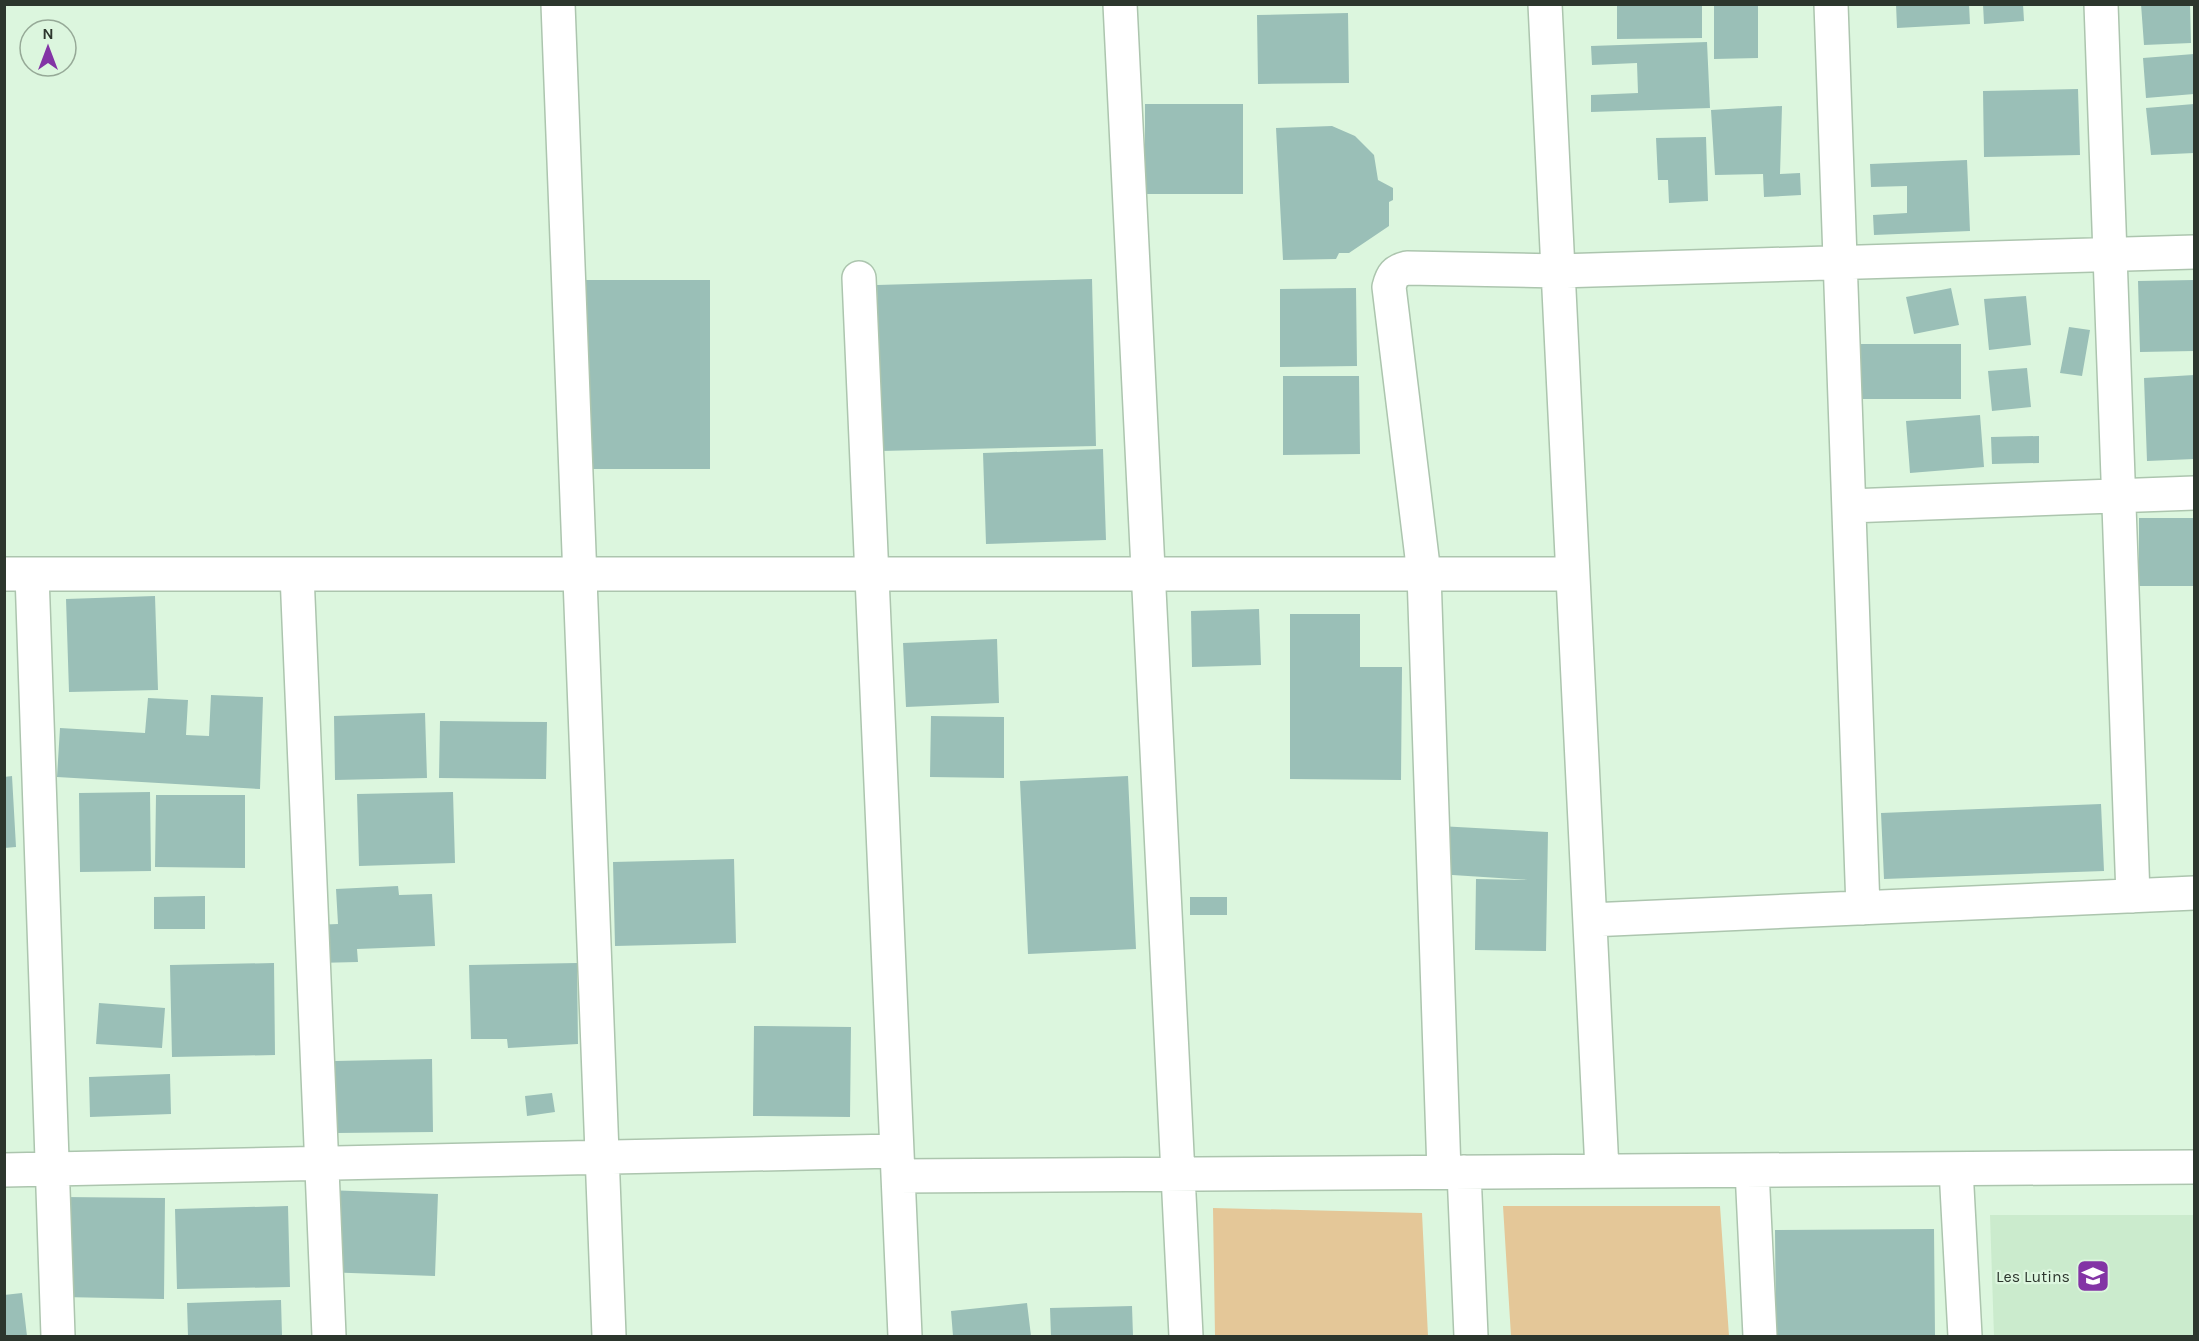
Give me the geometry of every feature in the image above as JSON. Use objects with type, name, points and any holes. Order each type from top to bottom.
[{"type":"street","points":[[558,4],[609,1336]]},
{"type":"street","points":[[1120,4],[1186,1336]]},
{"type":"street","points":[[1545,4],[1602,1170]]},
{"type":"street","points":[[1831,4],[1863,908]]},
{"type":"street","points":[[2101,4],[2133,896]]},
{"type":"street","points":[[1471,1336],[1454,1172],[1424,574],[1389,287],[1392,276],[1398,270],[1407,268],[1558,271],[2194,252]]},
{"type":"street","points":[[859,278],[905,1336]]},
{"type":"street","points":[[1849,506],[2194,493]]},
{"type":"street","points":[[58,1336],[52,1169],[18,574],[1572,574]]},
{"type":"street","points":[[297,574],[329,1336]]},
{"type":"street","points":[[1590,920],[2194,893]]},
{"type":"street","points":[[4,1170],[602,1158],[1178,1173],[2194,1167]]},
{"type":"street","points":[[1956,1169],[1965,1336]]},
{"type":"street","points":[[1752,1170],[1760,1336]]},
{"type":"shaded area","points":[[1503,1206],[1720,1206],[1729,1336],[1511,1336]]},
{"type":"shaded area","points":[[1213,1208],[1422,1213],[1428,1336],[1215,1336]]},
{"type":"shaded area","name":"Les Lutins","points":[[1990,1215],[2194,1215],[2194,1336],[1994,1336]]},
{"type":"building","points":[[1617,4],[1702,4],[1702,38],[1617,39]]},
{"type":"building","points":[[1714,4],[1758,4],[1758,58],[1714,59]]},
{"type":"building","points":[[1896,4],[1969,4],[1970,24],[1897,28]]},
{"type":"building","points":[[1983,4],[2023,4],[2024,21],[1984,24]]},
{"type":"building","points":[[2141,4],[2190,4],[2191,43],[2144,45]]},
{"type":"building","points":[[1348,13],[1349,83],[1258,84],[1257,15]]},
{"type":"building","points":[[1707,42],[1710,108],[1591,112],[1591,95],[1638,93],[1637,63],[1592,65],[1591,46]]},
{"type":"building","points":[[2194,54],[2194,94],[2146,98],[2143,58]]},
{"type":"building","points":[[2078,89],[2080,155],[1984,157],[1983,91]]},
{"type":"building","points":[[1145,104],[1243,104],[1243,194],[1145,194]]},
{"type":"building","points":[[2194,104],[2194,153],[2151,155],[2146,108]]},
{"type":"building","points":[[1782,106],[1780,174],[1800,173],[1801,195],[1764,197],[1763,174],[1715,175],[1711,110]]},
{"type":"building","points":[[1332,126],[1355,136],[1374,155],[1378,180],[1393,188],[1393,200],[1389,202],[1389,226],[1349,253],[1339,253],[1336,259],[1283,260],[1276,128]]},
{"type":"building","points":[[1706,137],[1708,201],[1669,203],[1668,180],[1658,180],[1656,138]]},
{"type":"building","points":[[1967,160],[1970,231],[1874,235],[1873,215],[1907,213],[1907,186],[1871,187],[1870,164]]},
{"type":"building","points":[[1092,279],[1096,446],[881,451],[877,285]]},
{"type":"building","points":[[585,280],[710,280],[710,469],[585,469]]},
{"type":"building","points":[[2194,280],[2194,351],[2140,352],[2138,281]]},
{"type":"building","points":[[1356,288],[1357,366],[1280,367],[1280,289]]},
{"type":"building","points":[[1951,288],[1959,325],[1914,334],[1906,297]]},
{"type":"building","points":[[2026,296],[2031,345],[1989,350],[1984,299]]},
{"type":"building","points":[[2069,327],[2090,330],[2082,376],[2060,373]]},
{"type":"building","points":[[1858,344],[1961,344],[1961,399],[1858,399]]},
{"type":"building","points":[[2027,368],[2031,407],[1992,411],[1988,371]]},
{"type":"building","points":[[2194,375],[2194,459],[2147,461],[2144,378]]},
{"type":"building","points":[[1283,376],[1359,376],[1360,454],[1283,455]]},
{"type":"building","points":[[1980,415],[1984,467],[1910,473],[1906,421]]},
{"type":"building","points":[[2039,436],[2039,463],[1992,464],[1991,437]]},
{"type":"building","points":[[1103,449],[1106,540],[986,544],[983,453]]},
{"type":"building","points":[[2139,518],[2194,518],[2194,586],[2139,586]]},
{"type":"building","points":[[155,596],[158,690],[69,692],[66,599]]},
{"type":"building","points":[[1259,609],[1261,665],[1192,667],[1191,611]]},
{"type":"building","points":[[1290,614],[1360,614],[1360,667],[1402,667],[1401,780],[1290,779]]},
{"type":"building","points":[[997,639],[999,703],[906,707],[903,643]]},
{"type":"building","points":[[211,695],[263,697],[260,789],[57,777],[60,728],[145,733],[148,698],[188,700],[186,735],[209,736]]},
{"type":"building","points":[[425,713],[427,778],[335,780],[334,716]]},
{"type":"building","points":[[931,716],[1004,717],[1004,778],[930,777]]},
{"type":"building","points":[[440,721],[547,722],[546,779],[439,778]]},
{"type":"building","points":[[12,776],[16,847],[4,848],[4,777]]},
{"type":"building","points":[[1128,776],[1136,949],[1028,954],[1020,781]]},
{"type":"building","points":[[150,792],[151,871],[80,872],[79,793]]},
{"type":"building","points":[[453,792],[455,863],[359,866],[357,794]]},
{"type":"building","points":[[156,795],[245,795],[245,868],[155,867]]},
{"type":"building","points":[[2101,804],[2104,871],[1884,879],[1881,813]]},
{"type":"building","points":[[1439,826],[1548,832],[1546,951],[1475,950],[1476,879],[1528,880],[1437,874]]},
{"type":"building","points":[[734,859],[736,943],[615,946],[613,862]]},
{"type":"building","points":[[398,886],[399,895],[432,894],[435,946],[357,949],[358,962],[316,963],[314,925],[338,924],[336,889]]},
{"type":"building","points":[[205,896],[205,929],[154,929],[154,897]]},
{"type":"building","points":[[1190,897],[1227,897],[1227,915],[1190,915]]},
{"type":"building","points":[[274,963],[275,1055],[172,1057],[170,965]]},
{"type":"building","points":[[577,963],[578,1044],[508,1048],[507,1039],[471,1039],[469,965]]},
{"type":"building","points":[[99,1003],[165,1008],[162,1048],[96,1044]]},
{"type":"building","points":[[754,1026],[851,1027],[850,1117],[753,1116]]},
{"type":"building","points":[[432,1059],[433,1132],[336,1133],[335,1061]]},
{"type":"building","points":[[170,1074],[171,1114],[90,1117],[89,1077]]},
{"type":"building","points":[[552,1093],[555,1112],[527,1116],[525,1096]]},
{"type":"building","points":[[325,1190],[438,1194],[435,1276],[323,1272]]},
{"type":"building","points":[[63,1197],[165,1198],[164,1299],[62,1297]]},
{"type":"building","points":[[288,1206],[290,1287],[177,1289],[175,1209]]},
{"type":"building","points":[[1934,1229],[1935,1336],[1776,1336],[1775,1230]]},
{"type":"building","points":[[22,1293],[27,1336],[4,1336],[4,1295]]},
{"type":"building","points":[[281,1300],[282,1336],[188,1336],[187,1303]]},
{"type":"building","points":[[1027,1303],[1031,1336],[953,1336],[951,1311]]},
{"type":"building","points":[[1132,1306],[1133,1336],[1051,1336],[1050,1308]]},
{"type":"place","name":"Les Lutins","points":[[2093,1276]]}]
